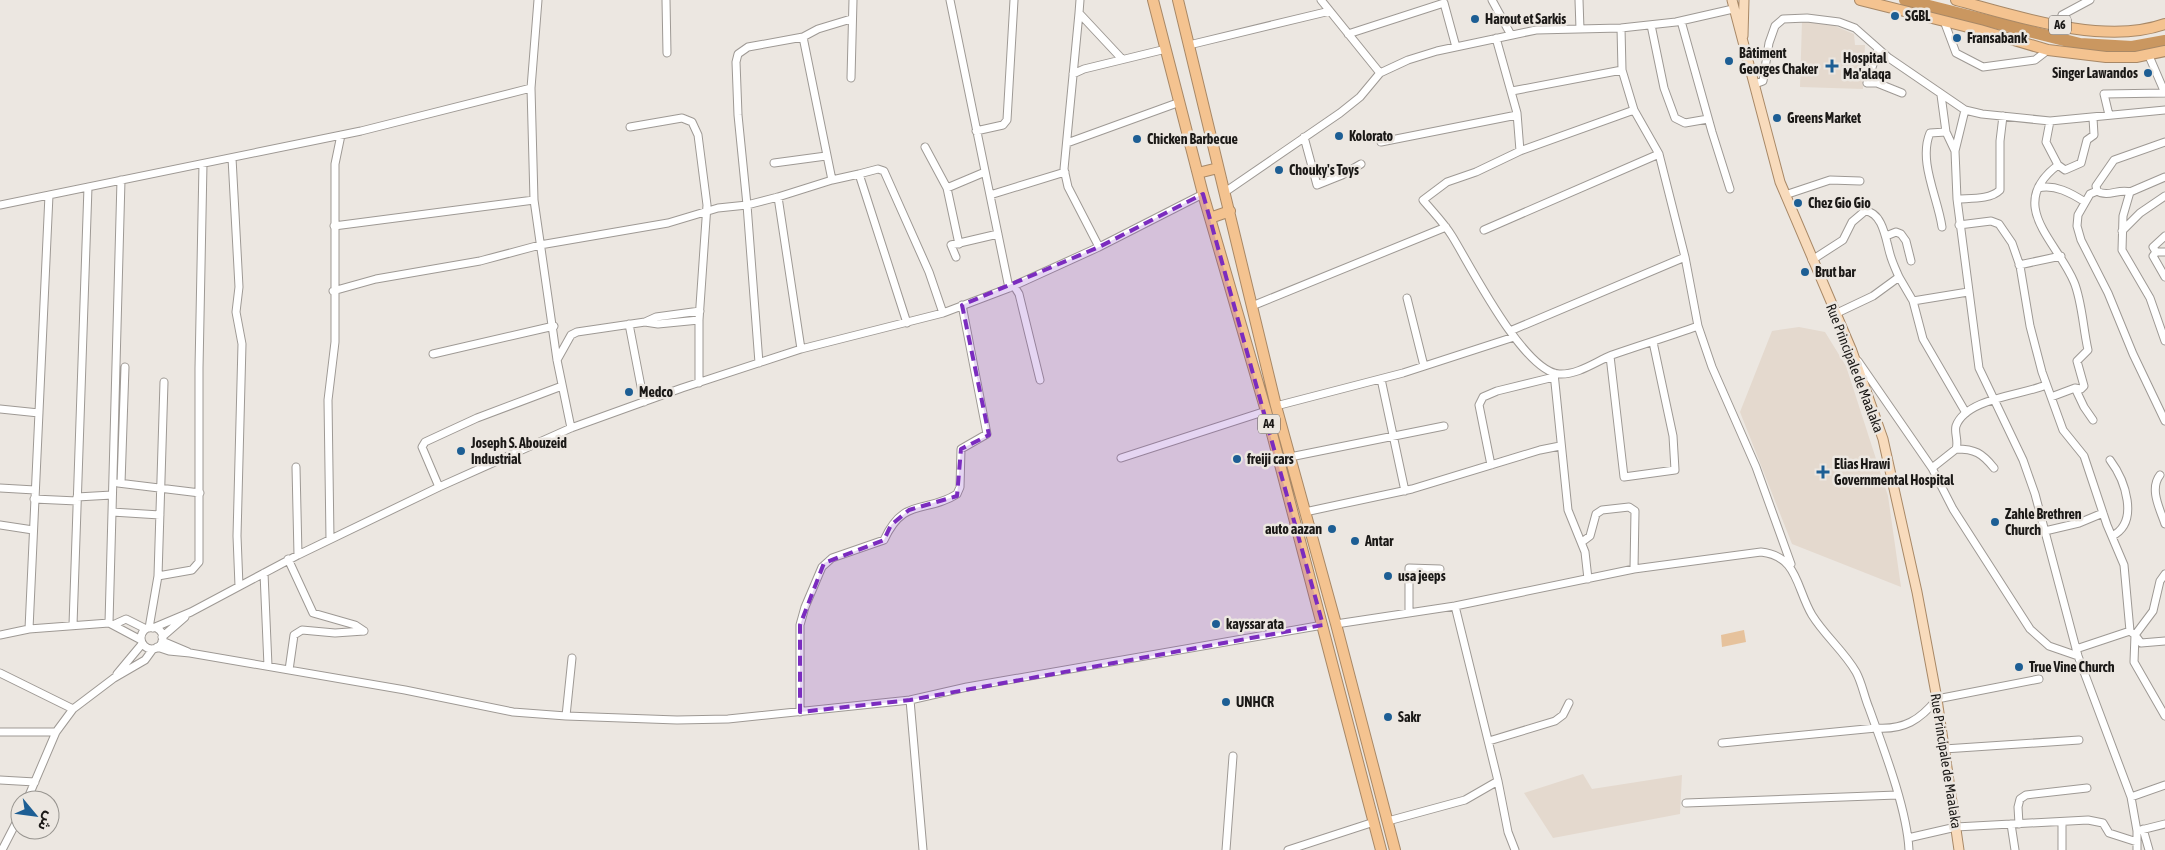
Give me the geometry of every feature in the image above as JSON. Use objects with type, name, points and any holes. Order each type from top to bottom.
[{"type":"highway","name":"A4","points":[[1153,0],[1203,194],[1266,411],[1382,850]]},
{"type":"highway","name":"A4","points":[[1178,0],[1218,168],[1226,192],[1276,406],[1336,624],[1395,850]]},
{"type":"highway","name":"A6","points":[[1860,0],[2048,50],[2106,58],[2149,56],[2165,51]]},
{"type":"highway","name":"A6","points":[[1956,0],[2091,31],[2115,32],[2165,24]]},
{"type":"highway","points":[[1198,173],[1218,168]]},
{"type":"highway","points":[[1210,218],[1230,211]]},
{"type":"main road","name":"Rue Principale de Maalaka","points":[[1742,43],[1744,0]]},
{"type":"main road","name":"Rue Principale de Maalaka","points":[[1733,4],[1773,160],[1812,260],[1852,350],[1885,448],[1904,523],[1937,699],[1959,850]]},
{"type":"street","points":[[538,0],[531,88],[534,200],[554,326],[557,360],[571,428]]},
{"type":"street","points":[[666,0],[667,53]]},
{"type":"street","points":[[851,78],[851,19],[853,0]]},
{"type":"street","points":[[950,0],[998,234],[1012,287],[1019,294],[1040,380]]},
{"type":"street","points":[[976,132],[1003,124],[1007,120],[1014,0]]},
{"type":"street","points":[[1080,0],[1065,172],[1068,186],[1099,247]]},
{"type":"street","points":[[1321,0],[1380,73]]},
{"type":"street","points":[[1579,0],[1580,29]]},
{"type":"street","points":[[2059,25],[2062,15],[2090,0]]},
{"type":"street","points":[[1496,2],[1511,35]]},
{"type":"street","points":[[1348,34],[1444,3],[1456,47]]},
{"type":"street","points":[[1226,192],[1353,102],[1380,73],[1408,60],[1456,47],[1536,30],[1621,28],[1681,21],[1733,4]]},
{"type":"street","points":[[1189,45],[1330,11]]},
{"type":"street","points":[[1079,13],[1122,59]]},
{"type":"street","points":[[1755,84],[1763,81],[1771,34],[1778,23],[1783,19],[1807,18],[1849,25],[1859,30],[1878,49],[1965,110],[2050,121],[2165,110]]},
{"type":"street","points":[[759,363],[738,115],[737,58],[742,50],[748,47],[802,37],[818,29],[851,19]]},
{"type":"street","points":[[1681,21],[1708,119],[1730,189]]},
{"type":"street","points":[[1944,21],[1956,53],[1983,67],[2035,60],[2048,50]]},
{"type":"street","points":[[1651,24],[1664,88],[1675,118],[1685,123],[1708,119]]},
{"type":"street","points":[[1621,28],[1622,70],[1634,110],[1659,154],[1685,257],[1698,326],[1712,366],[1756,468],[1771,508],[1780,540],[1805,603],[1818,624],[1856,674],[1876,728],[1897,795],[1908,838],[1909,850]]},
{"type":"street","points":[[802,37],[832,180]]},
{"type":"street","points":[[1496,38],[1512,91],[1517,115],[1520,150]]},
{"type":"street","points":[[1073,74],[1122,59],[1166,49]]},
{"type":"street","points":[[1878,49],[1867,83],[1877,83],[1902,93]]},
{"type":"street","points":[[2109,115],[2104,94],[2165,93],[2149,56]]},
{"type":"street","points":[[1512,91],[1622,70]]},
{"type":"street","points":[[0,205],[341,135],[531,88]]},
{"type":"street","points":[[1941,95],[1946,132],[1955,151]]},
{"type":"street","points":[[1068,143],[1180,102]]},
{"type":"street","points":[[1588,579],[1582,542],[1568,510],[1554,375],[1514,337],[1479,284],[1446,227],[1423,200],[1447,182],[1476,172],[1520,150],[1634,110]]},
{"type":"street","points":[[1965,110],[1955,151],[1957,200],[1978,368],[2023,460],[2045,532],[2077,652],[2131,797],[2140,830],[2149,850]]},
{"type":"street","points":[[1382,142],[1517,115]]},
{"type":"street","points":[[1957,200],[1986,197],[1996,194],[2000,190],[2000,141],[2003,116]]},
{"type":"street","points":[[630,127],[682,118],[692,122],[698,135],[706,212],[699,320],[699,383]]},
{"type":"street","points":[[2050,121],[2046,142],[2058,166],[2065,170],[2081,163],[2087,140],[2094,135],[2093,118]]},
{"type":"street","points":[[1942,227],[1927,164],[1930,133],[1946,132]]},
{"type":"street","points":[[330,539],[328,400],[335,342],[333,291],[334,164],[341,135]]},
{"type":"street","points":[[1304,137],[1317,184],[1342,175],[1361,164]]},
{"type":"street","points":[[2097,191],[2100,179],[2114,160],[2165,142]]},
{"type":"street","points":[[925,146],[947,188],[959,244]]},
{"type":"street","points":[[1484,230],[1659,154]]},
{"type":"street","points":[[774,163],[826,156]]},
{"type":"street","points":[[232,158],[238,287],[237,320],[242,344],[237,536],[239,586]]},
{"type":"street","points":[[158,576],[192,570],[198,565],[203,164]]},
{"type":"street","points":[[2051,398],[2075,388],[2081,389],[2084,386],[2077,361],[2088,350],[2079,297],[2061,256],[2036,218],[2038,188],[2045,175],[2058,166]]},
{"type":"street","points":[[333,291],[376,280],[480,261],[540,245],[668,222],[718,208],[747,205],[832,180],[878,169],[884,171],[929,272],[943,313]]},
{"type":"street","points":[[947,188],[985,172]]},
{"type":"street","points":[[990,196],[1065,172]]},
{"type":"street","points":[[859,174],[907,323]]},
{"type":"street","points":[[2165,177],[2130,192],[2122,191],[2106,195],[2097,191],[2090,194],[2078,215],[2077,226],[2081,240],[2108,293],[2133,354],[2165,421]]},
{"type":"street","points":[[112,623],[112,482],[121,180]]},
{"type":"street","points":[[1785,194],[1830,180],[1860,181]]},
{"type":"street","points":[[2038,188],[2046,186],[2070,192],[2085,202]]},
{"type":"street","points":[[73,625],[88,187]]},
{"type":"street","points":[[2130,192],[2122,216],[2120,240],[2125,258],[2150,298],[2165,341]]},
{"type":"street","points":[[149,628],[191,612],[298,554],[439,487],[571,428],[801,349],[943,313],[1012,287],[1099,247],[1203,194]]},
{"type":"street","points":[[29,630],[49,195]]},
{"type":"street","points":[[2122,231],[2140,214],[2165,196]]},
{"type":"street","points":[[778,197],[801,349]]},
{"type":"street","points":[[334,226],[534,200]]},
{"type":"street","points":[[1812,260],[1844,240],[1852,222],[1865,211],[1875,214],[1886,236],[1890,256],[1899,277],[1913,301],[1923,339],[1966,413]]},
{"type":"street","points":[[1959,225],[1991,221],[1999,224],[2012,243],[2019,265],[2030,326],[2046,385],[2063,430],[2084,456],[2103,513],[2124,565],[2133,633],[2134,662],[2165,716]]},
{"type":"street","points":[[1252,306],[1446,227]]},
{"type":"street","points":[[1886,236],[1896,232],[1901,234],[1906,241],[1911,262]]},
{"type":"street","points":[[956,257],[951,245],[998,234]]},
{"type":"street","points":[[2165,236],[2156,242],[2153,247],[2156,252],[2154,260],[2165,277]]},
{"type":"street","points":[[2156,252],[2165,252]]},
{"type":"street","points":[[2019,265],[2061,256]]},
{"type":"street","points":[[1510,331],[1685,257]]},
{"type":"street","points":[[1835,314],[1873,296],[1899,277]]},
{"type":"street","points":[[1913,301],[1968,292]]},
{"type":"street","points":[[1408,298],[1424,366]]},
{"type":"street","points":[[800,712],[800,626],[805,607],[822,567],[832,558],[884,540],[891,526],[909,510],[957,494],[960,487],[961,449],[987,434],[962,305]]},
{"type":"street","points":[[645,322],[656,316],[700,311]]},
{"type":"street","points":[[557,360],[572,335],[577,332],[645,322],[658,324],[699,320]]},
{"type":"street","points":[[629,324],[644,402]]},
{"type":"street","points":[[433,354],[554,326]]},
{"type":"street","points":[[1491,465],[1479,405],[1483,397],[1497,391],[1554,375],[1571,373],[1610,356],[1698,326]]},
{"type":"street","points":[[1276,406],[1381,379],[1514,337]]},
{"type":"street","points":[[1610,356],[1624,477],[1674,470],[1673,436],[1653,342]]},
{"type":"street","points":[[1852,350],[1912,442],[1932,468],[1954,509],[2030,629],[2049,646],[2077,652],[2133,633],[2153,611],[2160,581],[2165,574]]},
{"type":"street","points":[[121,483],[125,367]]},
{"type":"street","points":[[1381,379],[1405,491]]},
{"type":"street","points":[[114,678],[142,642],[149,628],[158,576],[164,382]]},
{"type":"street","points":[[1956,449],[1956,427],[1966,413],[1993,399],[2046,385]]},
{"type":"street","points":[[439,487],[422,447],[425,442],[477,418],[562,386]]},
{"type":"street","points":[[2075,388],[2093,420]]},
{"type":"street","points":[[0,408],[39,413]]},
{"type":"street","points":[[1121,458],[1266,411]]},
{"type":"street","points":[[1290,457],[1444,426]]},
{"type":"street","points":[[1304,512],[1405,491],[1560,446]]},
{"type":"street","points":[[1932,468],[1956,449],[1977,450],[1983,454],[1994,468]]},
{"type":"street","points":[[2110,460],[2121,475],[2127,500],[2125,526],[2121,532],[2112,536]]},
{"type":"street","points":[[296,467],[298,554]]},
{"type":"street","points":[[2160,475],[2155,485],[2165,524]]},
{"type":"street","points":[[112,482],[200,493]]},
{"type":"street","points":[[0,488],[35,490]]},
{"type":"street","points":[[34,499],[77,499],[112,495]]},
{"type":"street","points":[[1582,542],[1590,536],[1596,514],[1602,510],[1629,507],[1635,511],[1634,569]]},
{"type":"street","points":[[112,512],[160,514]]},
{"type":"street","points":[[2045,532],[2079,523],[2103,513]]},
{"type":"street","points":[[0,525],[33,530]]},
{"type":"street","points":[[1336,624],[1455,606],[1634,569],[1761,552],[1773,553],[1793,570]]},
{"type":"street","points":[[288,560],[313,613],[355,625],[364,631],[335,633],[302,630],[294,635],[289,670]]},
{"type":"street","points":[[1410,613],[1409,568],[1440,569]]},
{"type":"street","points":[[264,573],[268,666]]},
{"type":"street","points":[[1455,606],[1489,741],[1508,832],[1514,850]]},
{"type":"street","points":[[31,790],[56,732],[73,709],[114,678],[145,660],[162,639],[191,612]]},
{"type":"street","points":[[0,635],[73,625],[112,623],[126,619],[161,632],[162,639]]},
{"type":"street","points":[[112,623],[142,642],[169,652],[190,653],[268,666],[405,690],[513,712],[677,720],[728,719],[910,700],[967,688],[1322,626]]},
{"type":"street","points":[[2133,633],[2141,643],[2165,641]]},
{"type":"street","points":[[162,639],[190,653]]},
{"type":"street","points":[[566,716],[572,658]]},
{"type":"street","points":[[0,673],[73,709]]},
{"type":"street","points":[[1722,742],[1876,728],[1892,729],[1926,712],[1937,699],[2039,679]]},
{"type":"street","points":[[910,700],[923,850]]},
{"type":"street","points":[[1489,741],[1555,721],[1562,715],[1569,703]]},
{"type":"street","points":[[0,732],[56,732]]},
{"type":"street","points":[[1944,749],[2079,740]]},
{"type":"street","points":[[1226,850],[1233,756]]},
{"type":"street","points":[[0,780],[35,782]]},
{"type":"street","points":[[1388,821],[1465,800],[1498,781]]},
{"type":"street","points":[[2131,797],[2165,785]]},
{"type":"street","points":[[2019,824],[2018,807],[2020,799],[2026,795],[2087,788]]},
{"type":"street","points":[[1686,803],[1897,795]]},
{"type":"street","points":[[1908,838],[1956,827],[2098,821],[2103,823],[2109,833],[2137,842]]},
{"type":"street","points":[[1288,850],[1374,822]]},
{"type":"street","points":[[2062,822],[2062,850]]},
{"type":"street","points":[[2010,824],[2015,850]]},
{"type":"street","points":[[2140,830],[2165,824]]},
{"type":"street","points":[[2136,850],[2140,830]]},
{"type":"street","points":[[2,850],[10,834]]},
{"type":"highlighted area","points":[[1203,194],[1323,625],[910,700],[800,712],[800,625],[824,563],[884,540],[891,525],[909,510],[957,496],[961,449],[989,435],[962,305],[1099,247]]},
{"type":"shaded area","name":"Hospital Ma'alaqa","points":[[1802,21],[1830,24],[1854,34],[1855,45],[1865,45],[1863,89],[1800,87]]},
{"type":"shaded area","name":"Elias Hrawi Governmental Hospital","points":[[1799,327],[1825,332],[1846,366],[1888,496],[1901,587],[1792,544],[1740,412],[1772,331]]},
{"type":"shaded area","points":[[1744,630],[1746,642],[1722,647],[1721,635]]},
{"type":"shaded area","points":[[1583,774],[1592,789],[1682,775],[1680,814],[1553,838],[1524,793]]},
{"type":"waterway","points":[[1905,0],[2080,44],[2132,47],[2165,41]]},
{"type":"place","name":"SGBL","points":[[1895,16]]},
{"type":"place","name":"Harout et Sarkis","points":[[1475,19]]},
{"type":"place","name":"Fransabank","points":[[1957,38]]},
{"type":"place","name":"Bâtiment Georges Chaker","points":[[1729,61]]},
{"type":"place","name":"Hospital Ma'alaqa","points":[[1832,66]]},
{"type":"place","name":"Singer Lawandos","points":[[2148,73]]},
{"type":"place","name":"Greens Market","points":[[1777,118]]},
{"type":"place","name":"Kolorato","points":[[1339,136]]},
{"type":"place","name":"Chicken Barbecue","points":[[1137,139]]},
{"type":"place","name":"Chouky's Toys","points":[[1279,170]]},
{"type":"place","name":"Chez Gio Gio","points":[[1798,203]]},
{"type":"place","name":"Brut bar","points":[[1805,272]]},
{"type":"place","name":"Medco","points":[[629,392]]},
{"type":"place","name":"Joseph S. Abouzeid Industrial","points":[[461,451]]},
{"type":"place","name":"freiji cars","points":[[1237,459]]},
{"type":"place","name":"Elias Hrawi Governmental Hospital","points":[[1823,472]]},
{"type":"place","name":"Zahle Brethren Church","points":[[1995,522]]},
{"type":"place","name":"auto aazan","points":[[1332,529]]},
{"type":"place","name":"Antar","points":[[1355,541]]},
{"type":"place","name":"usa jeeps","points":[[1388,576]]},
{"type":"place","name":"kayssar ata","points":[[1216,624]]},
{"type":"place","name":"True Vine Church","points":[[2019,667]]},
{"type":"place","name":"UNHCR","points":[[1226,702]]},
{"type":"place","name":"Sakr","points":[[1388,717]]}]
